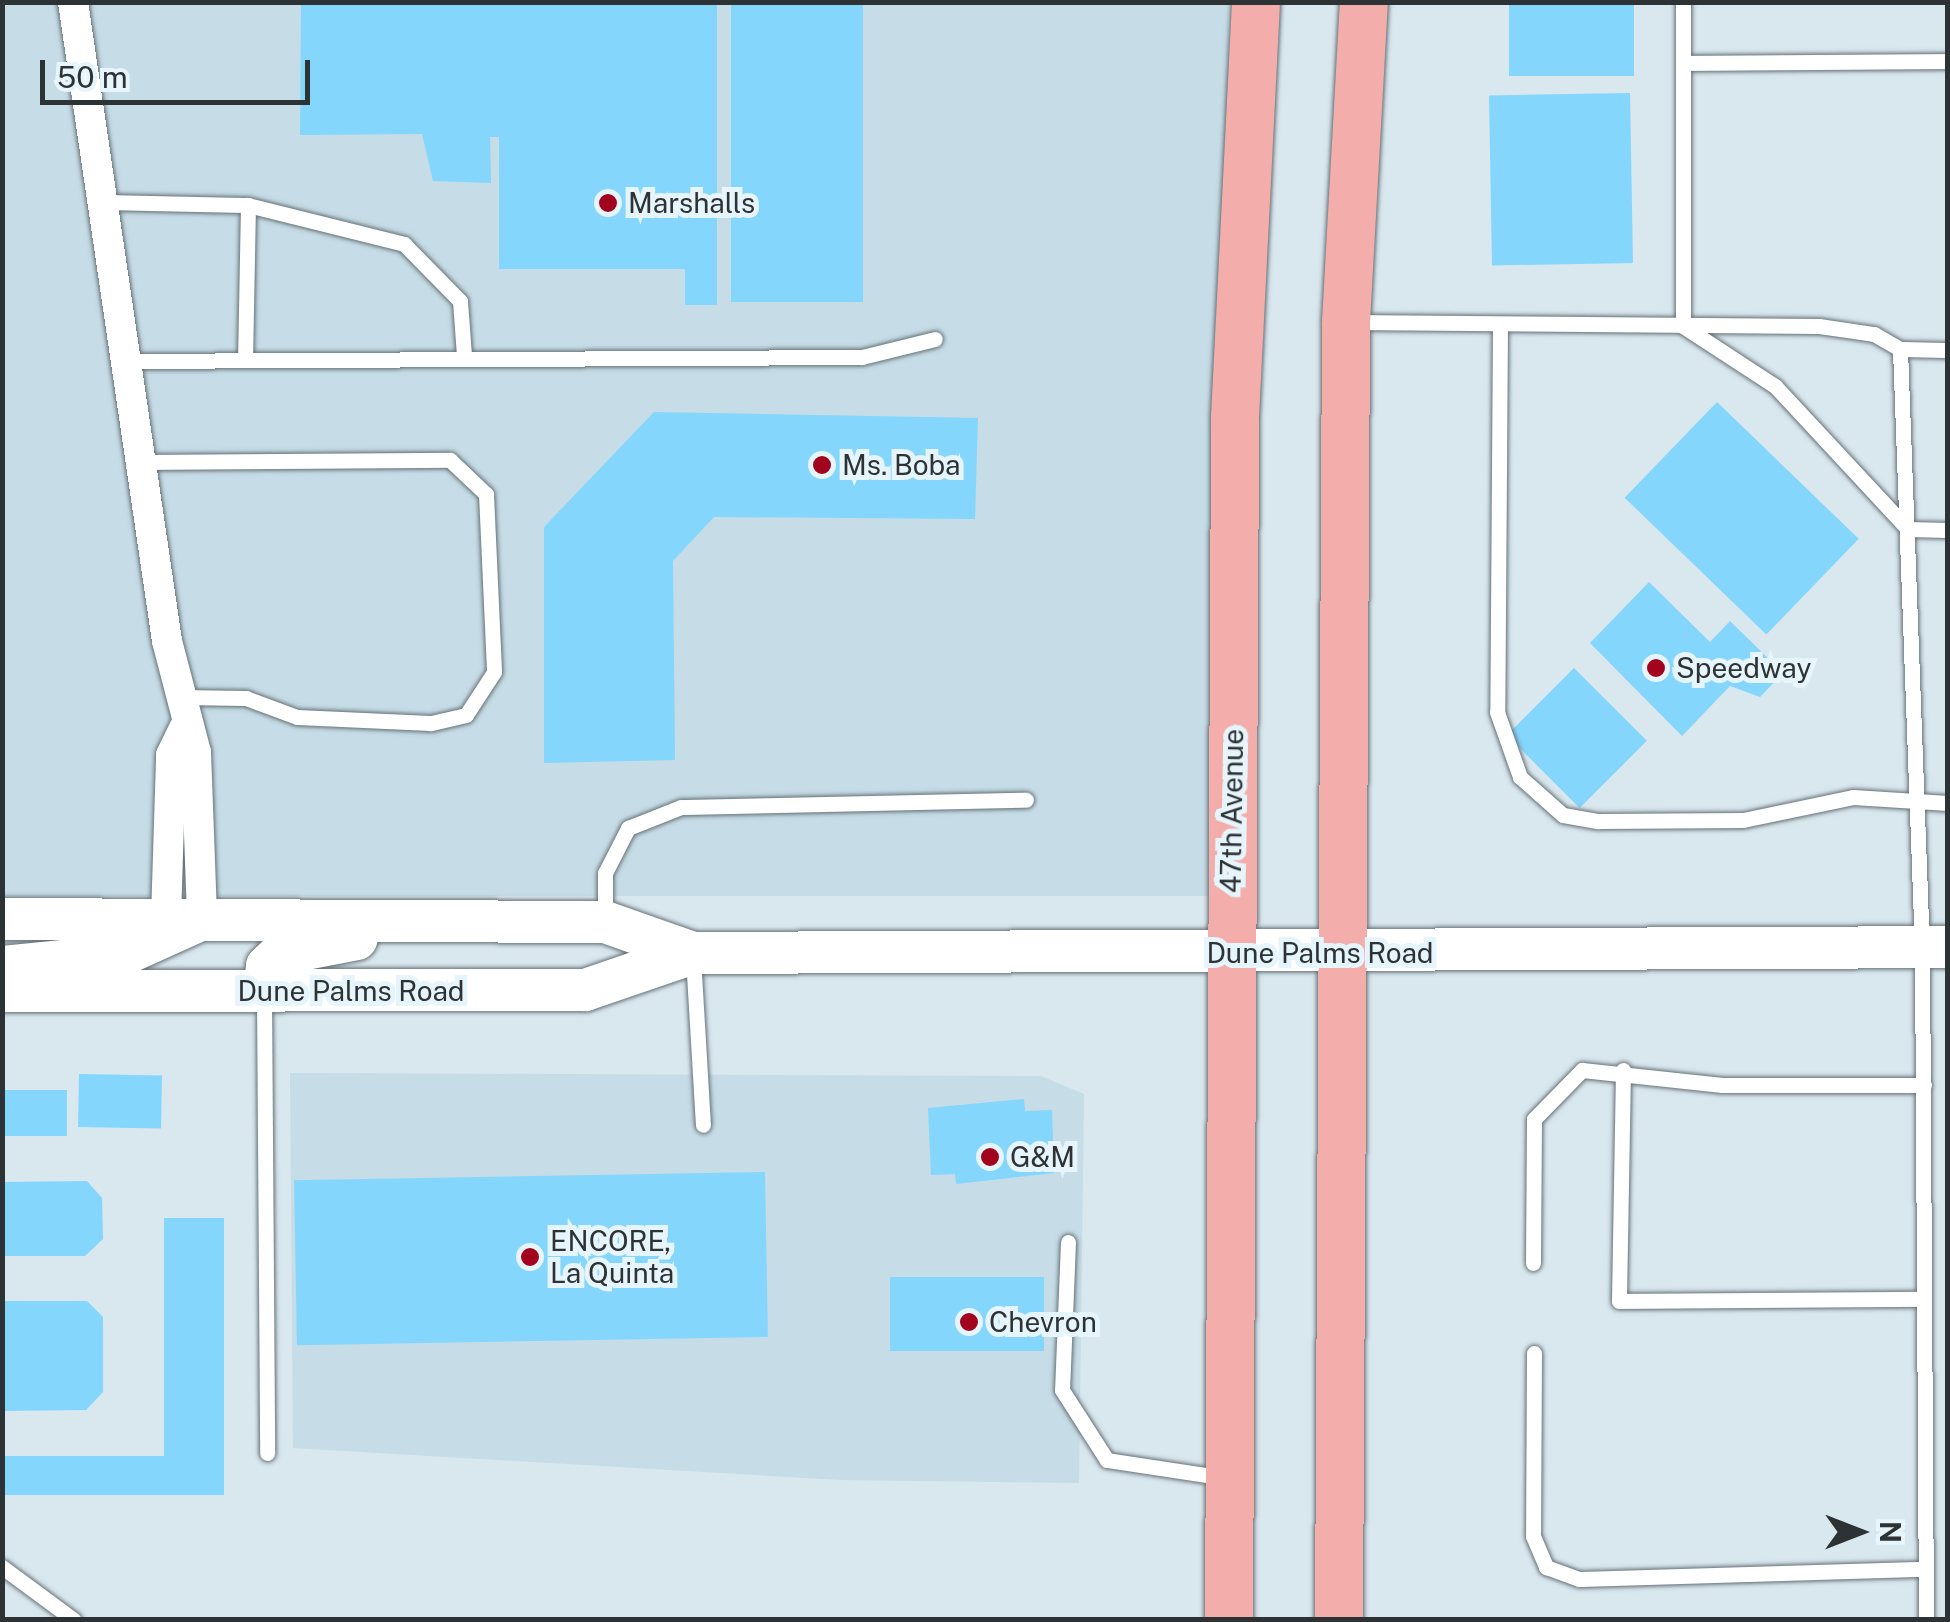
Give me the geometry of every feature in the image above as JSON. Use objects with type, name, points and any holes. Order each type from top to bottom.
[{"type":"main road","name":"47th Avenue","points":[[1229,1620],[1236,416],[1256,2]]},
{"type":"main road","points":[[1339,1620],[1346,322],[1364,2]]},
{"type":"main road","points":[[2,967],[123,955],[184,918]]},
{"type":"main road","name":"Dune Palms Road","points":[[2,919],[605,922],[693,953]]},
{"type":"main road","points":[[264,991],[267,966],[280,954],[461,920]]},
{"type":"main road","name":"Dune Palms Road","points":[[2,991],[585,990],[693,953],[1342,954],[1935,947]]},
{"type":"street","points":[[73,2],[96,202],[178,697],[202,800],[184,918]]},
{"type":"lane","points":[[1684,2],[1684,326]]},
{"type":"lane","points":[[1683,63],[1948,61]]},
{"type":"lane","points":[[96,202],[248,205],[404,244],[460,301],[464,356]]},
{"type":"lane","points":[[244,356],[248,205]]},
{"type":"lane","points":[[1346,322],[1818,326],[1874,334],[1900,349],[1948,350]]},
{"type":"lane","points":[[1500,325],[1497,712],[1520,778],[1563,814],[1598,821],[1744,820],[1853,797],[1948,804]]},
{"type":"lane","points":[[1684,326],[1775,386],[1908,529],[1948,530]]},
{"type":"lane","points":[[124,361],[244,356],[862,357],[935,339]]},
{"type":"lane","points":[[1900,349],[1918,803],[1935,947],[1924,1084],[1926,1620]]},
{"type":"lane","points":[[142,462],[450,460],[486,494],[494,672],[466,715],[430,723],[297,717],[246,698],[178,697]]},
{"type":"lane","points":[[605,922],[606,873],[628,828],[681,806],[1026,800]]},
{"type":"lane","points":[[693,953],[703,1125]]},
{"type":"lane","points":[[264,991],[267,1453]]},
{"type":"lane","points":[[1533,1263],[1534,1119],[1582,1070],[1623,1070],[1722,1085],[1924,1084]]},
{"type":"lane","points":[[1623,1070],[1619,1302],[1924,1299]]},
{"type":"lane","points":[[1068,1242],[1062,1390],[1107,1460],[1230,1478]]},
{"type":"lane","points":[[1534,1352],[1533,1536],[1546,1568],[1579,1580],[1724,1570],[1926,1570]]},
{"type":"lane","points":[[2,1567],[74,1620]]},
{"type":"shaded area","points":[[3,3],[1228,3],[1228,896],[3,896]]},
{"type":"shaded area","points":[[290,1073],[1041,1076],[1084,1094],[1079,1483],[841,1480],[293,1448]]},
{"type":"building","name":"Marshalls","points":[[301,2],[717,2],[717,305],[685,305],[685,269],[499,269],[499,137],[490,137],[491,183],[433,181],[422,134],[300,135]]},
{"type":"building","points":[[731,2],[863,2],[863,302],[731,302]]},
{"type":"building","points":[[1509,2],[1634,2],[1634,76],[1509,76]]},
{"type":"building","points":[[1630,93],[1633,263],[1492,265],[1489,95]]},
{"type":"building","points":[[1717,402],[1859,539],[1766,635],[1625,498]]},
{"type":"building","points":[[654,412],[978,418],[975,519],[714,517],[673,561],[675,760],[544,763],[544,527]]},
{"type":"building","points":[[1649,582],[1710,642],[1730,621],[1783,673],[1760,697],[1730,686],[1682,736],[1590,643]]},
{"type":"building","points":[[1574,668],[1647,741],[1580,808],[1507,735]]},
{"type":"building","points":[[79,1074],[162,1075],[161,1128],[78,1127]]},
{"type":"building","points":[[2,1090],[67,1090],[67,1136],[2,1136]]},
{"type":"building","points":[[1024,1099],[1025,1111],[1052,1110],[1054,1173],[956,1184],[955,1174],[931,1175],[928,1108]]},
{"type":"building","name":"ENCORE, La Quinta","points":[[765,1172],[768,1337],[297,1345],[294,1180]]},
{"type":"building","points":[[87,1181],[102,1198],[103,1239],[85,1256],[2,1256],[2,1182]]},
{"type":"building","points":[[164,1218],[224,1218],[224,1495],[2,1495],[2,1456],[164,1456]]},
{"type":"building","points":[[890,1277],[1044,1277],[1044,1351],[890,1351]]},
{"type":"building","points":[[2,1301],[87,1301],[103,1317],[103,1392],[86,1410],[2,1411]]},
{"type":"place","name":"Marshalls","points":[[608,203]]},
{"type":"place","name":"Ms. Boba","points":[[822,465]]},
{"type":"place","name":"Speedway","points":[[1656,668]]},
{"type":"place","name":"G&M","points":[[990,1157]]},
{"type":"place","name":"ENCORE, La Quinta","points":[[530,1257]]},
{"type":"place","name":"Chevron","points":[[969,1322]]}]
